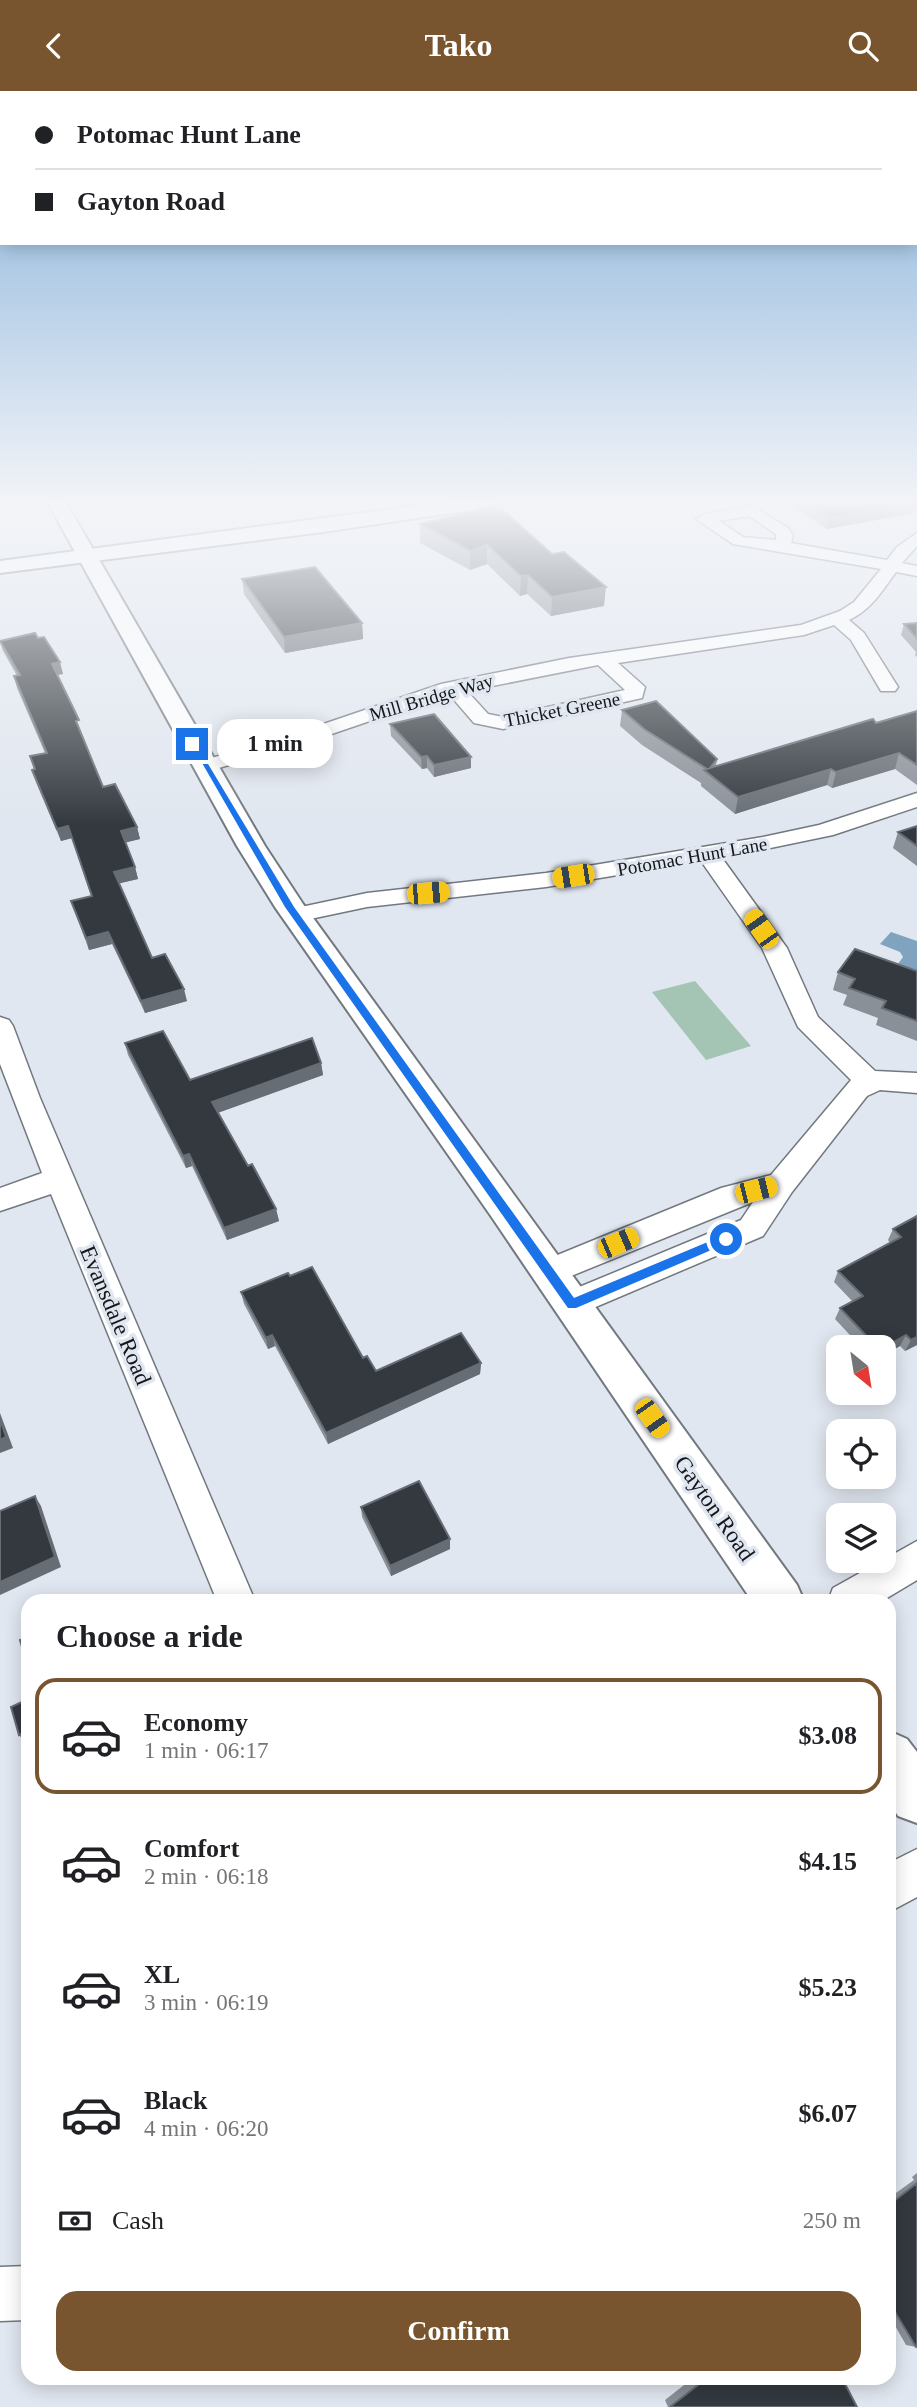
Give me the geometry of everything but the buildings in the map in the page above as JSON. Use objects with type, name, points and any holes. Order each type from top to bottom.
[{"type":"street","name":"Gayton Road","points":[[115,609],[251,846],[296,915],[775,1594]]},
{"type":"street","name":"Mill Bridge Way","points":[[205,766],[297,740],[397,704],[454,688],[602,659],[774,636],[804,630],[836,619],[854,609]]},
{"type":"street","points":[[836,619],[858,636],[888,687]]},
{"type":"street","name":"Thicket Greene","points":[[454,688],[481,719],[503,723],[635,694],[635,687],[602,659]]},
{"type":"street","name":"Potomac Hunt Lane","points":[[296,915],[367,899],[546,880],[708,854],[825,830],[917,800]]},
{"type":"street","points":[[708,854],[774,948],[807,1021],[869,1082]]},
{"type":"street","name":"Evansdale Road","points":[[0,1026],[60,1179],[233,1594]]},
{"type":"street","points":[[572,1304],[752,1228],[781,1184],[857,1089],[869,1082],[887,1080],[917,1083]]},
{"type":"street","points":[[0,1200],[60,1179]]},
{"type":"street","points":[[549,1272],[732,1196],[781,1184]]},
{"type":"street","points":[[860,1594],[917,1559]]},
{"type":"street","points":[[896,1767],[917,1797]]},
{"type":"street","points":[[896,1884],[917,1871]]},
{"type":"street","points":[[0,2294],[21,2293]]},
{"type":"green space","points":[[695,981],[751,1046],[706,1060],[652,992]]},
{"type":"water","points":[[891,932],[917,941],[917,973],[901,969],[898,964],[903,957],[900,952],[880,944]]},
{"type":"route","points":[[192,744],[289,907],[572,1304],[726,1239]]}]
